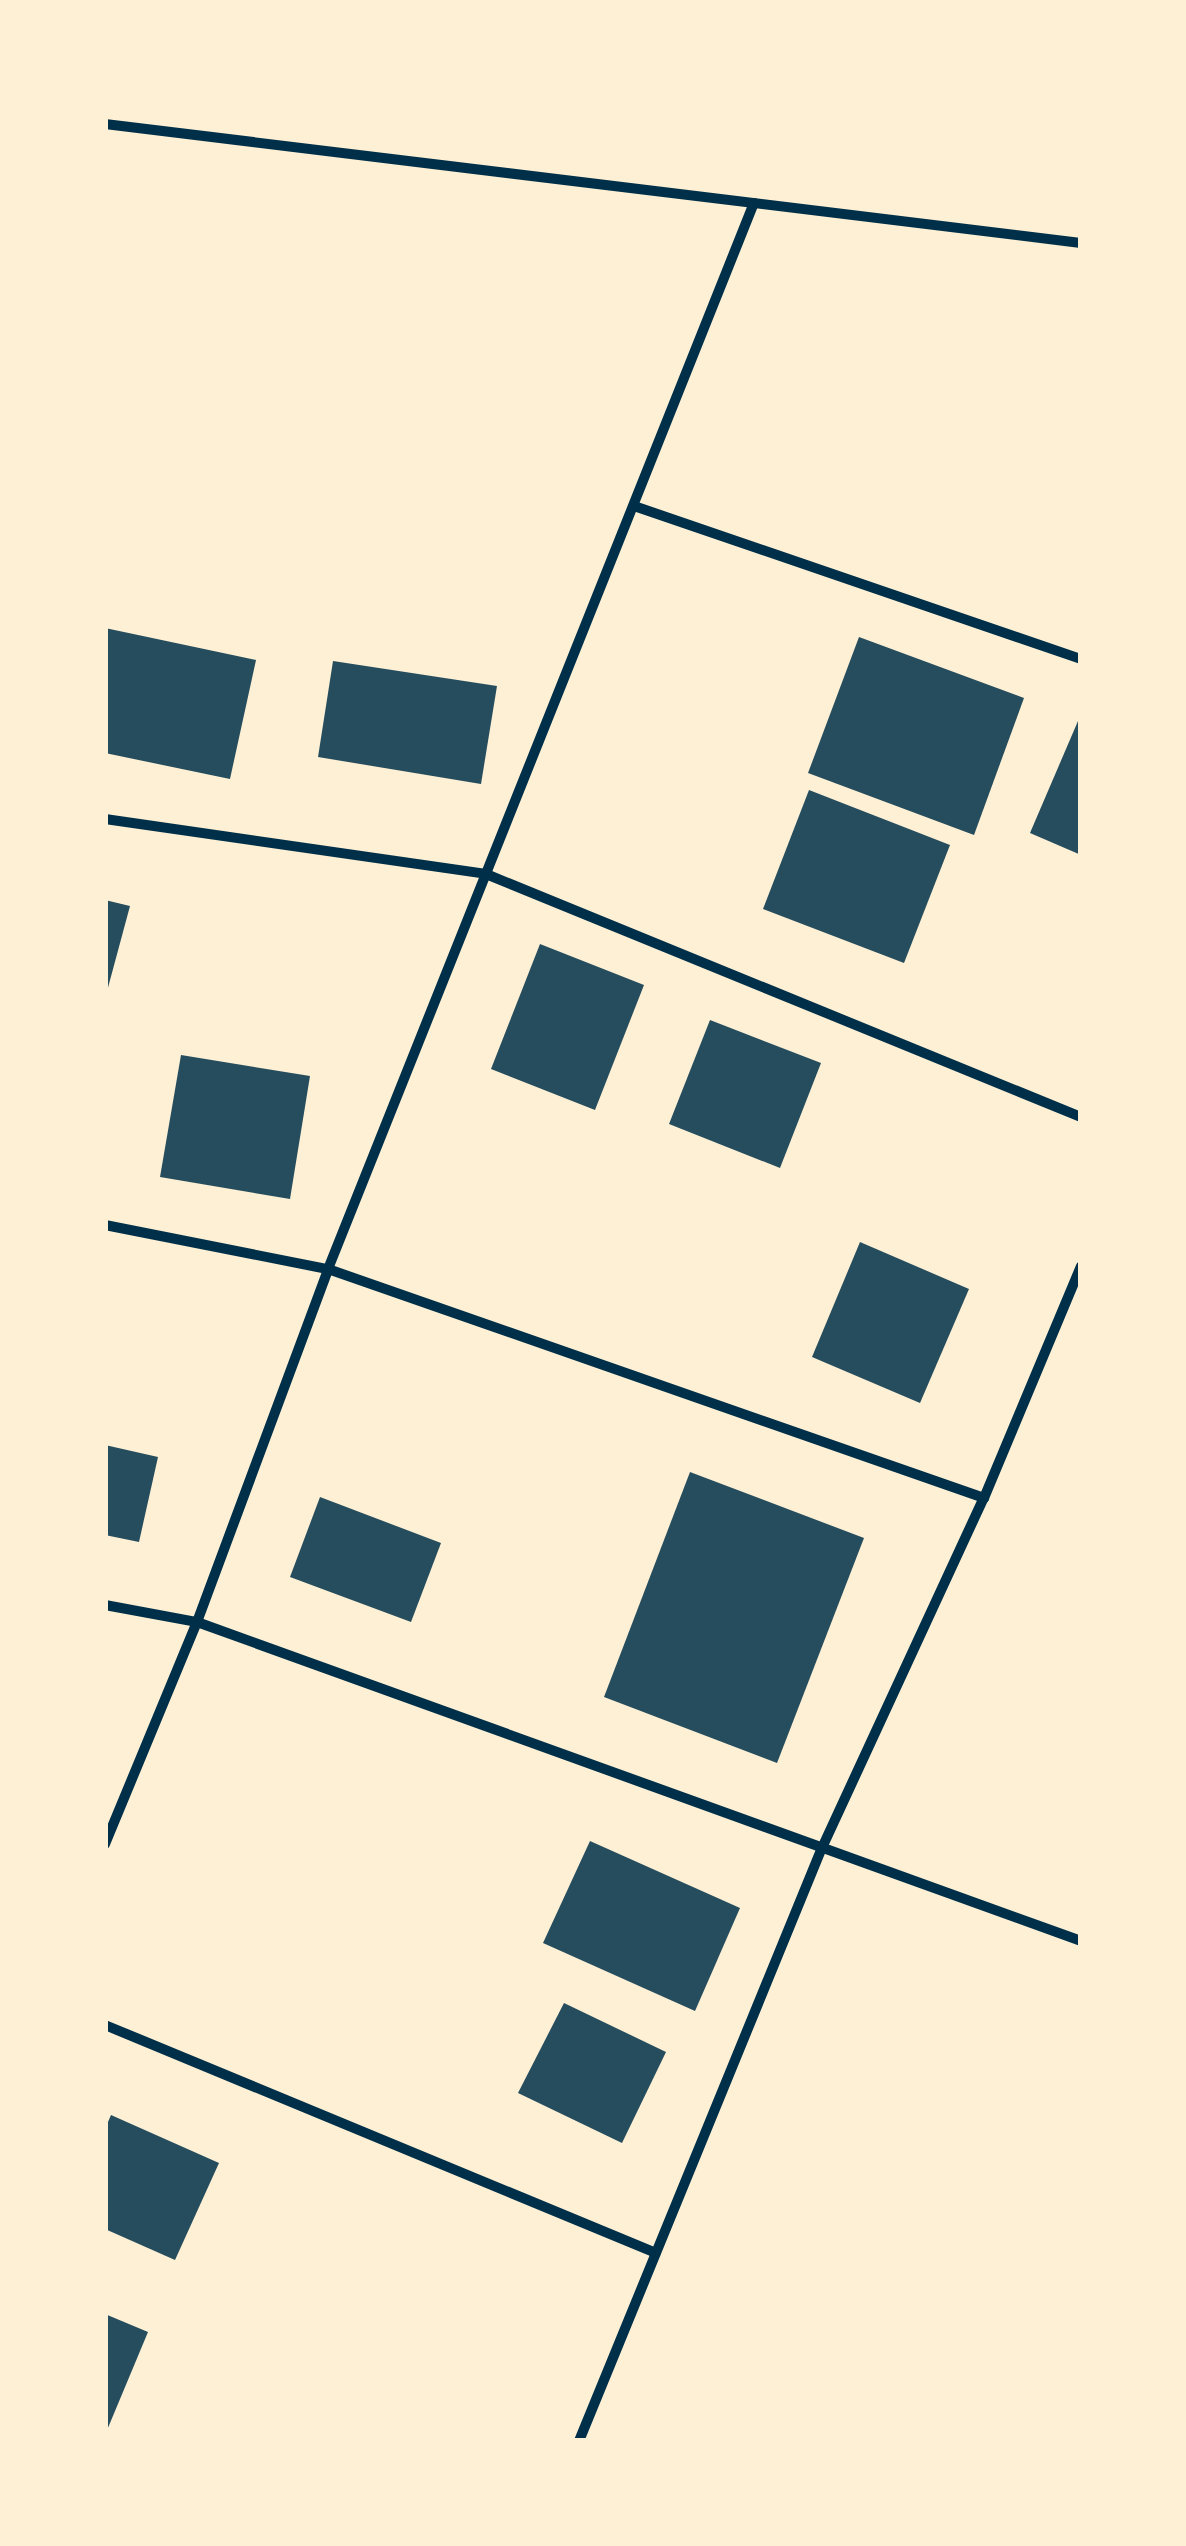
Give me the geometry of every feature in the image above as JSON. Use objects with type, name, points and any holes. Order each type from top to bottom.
[{"type":"street","points":[[105,124],[1081,243]]},
{"type":"street","points":[[105,1844],[197,1622],[328,1269],[754,203]]},
{"type":"street","points":[[634,506],[1081,659]]},
{"type":"street","points":[[105,820],[486,874],[1081,1117]]},
{"type":"street","points":[[105,1226],[328,1269],[984,1498]]},
{"type":"street","points":[[579,2441],[821,1850],[984,1498],[1081,1266]]},
{"type":"street","points":[[105,1605],[197,1622],[1081,1941]]},
{"type":"street","points":[[105,2026],[656,2253]]},
{"type":"building","points":[[105,628],[256,660],[230,779],[105,753]]},
{"type":"building","points":[[859,637],[1024,698],[974,835],[808,773]]},
{"type":"building","points":[[333,661],[497,686],[481,784],[318,757]]},
{"type":"building","points":[[1081,714],[1081,855],[1030,833]]},
{"type":"building","points":[[809,790],[950,845],[904,963],[763,909]]},
{"type":"building","points":[[105,900],[130,906],[106,995],[105,995]]},
{"type":"building","points":[[540,944],[644,985],[595,1110],[491,1069]]},
{"type":"building","points":[[710,1020],[821,1063],[780,1168],[669,1124]]},
{"type":"building","points":[[181,1055],[310,1076],[290,1199],[160,1177]]},
{"type":"building","points":[[860,1242],[969,1289],[920,1403],[812,1357]]},
{"type":"building","points":[[105,1445],[158,1457],[139,1542],[105,1535]]},
{"type":"building","points":[[690,1472],[864,1538],[777,1763],[604,1697]]},
{"type":"building","points":[[320,1497],[441,1543],[411,1622],[290,1577]]},
{"type":"building","points":[[590,1841],[740,1908],[695,2011],[543,1943]]},
{"type":"building","points":[[564,2003],[666,2052],[622,2143],[518,2093]]},
{"type":"building","points":[[111,2115],[219,2163],[175,2260],[105,2229],[105,2129]]},
{"type":"building","points":[[105,2314],[148,2332],[105,2435]]}]
